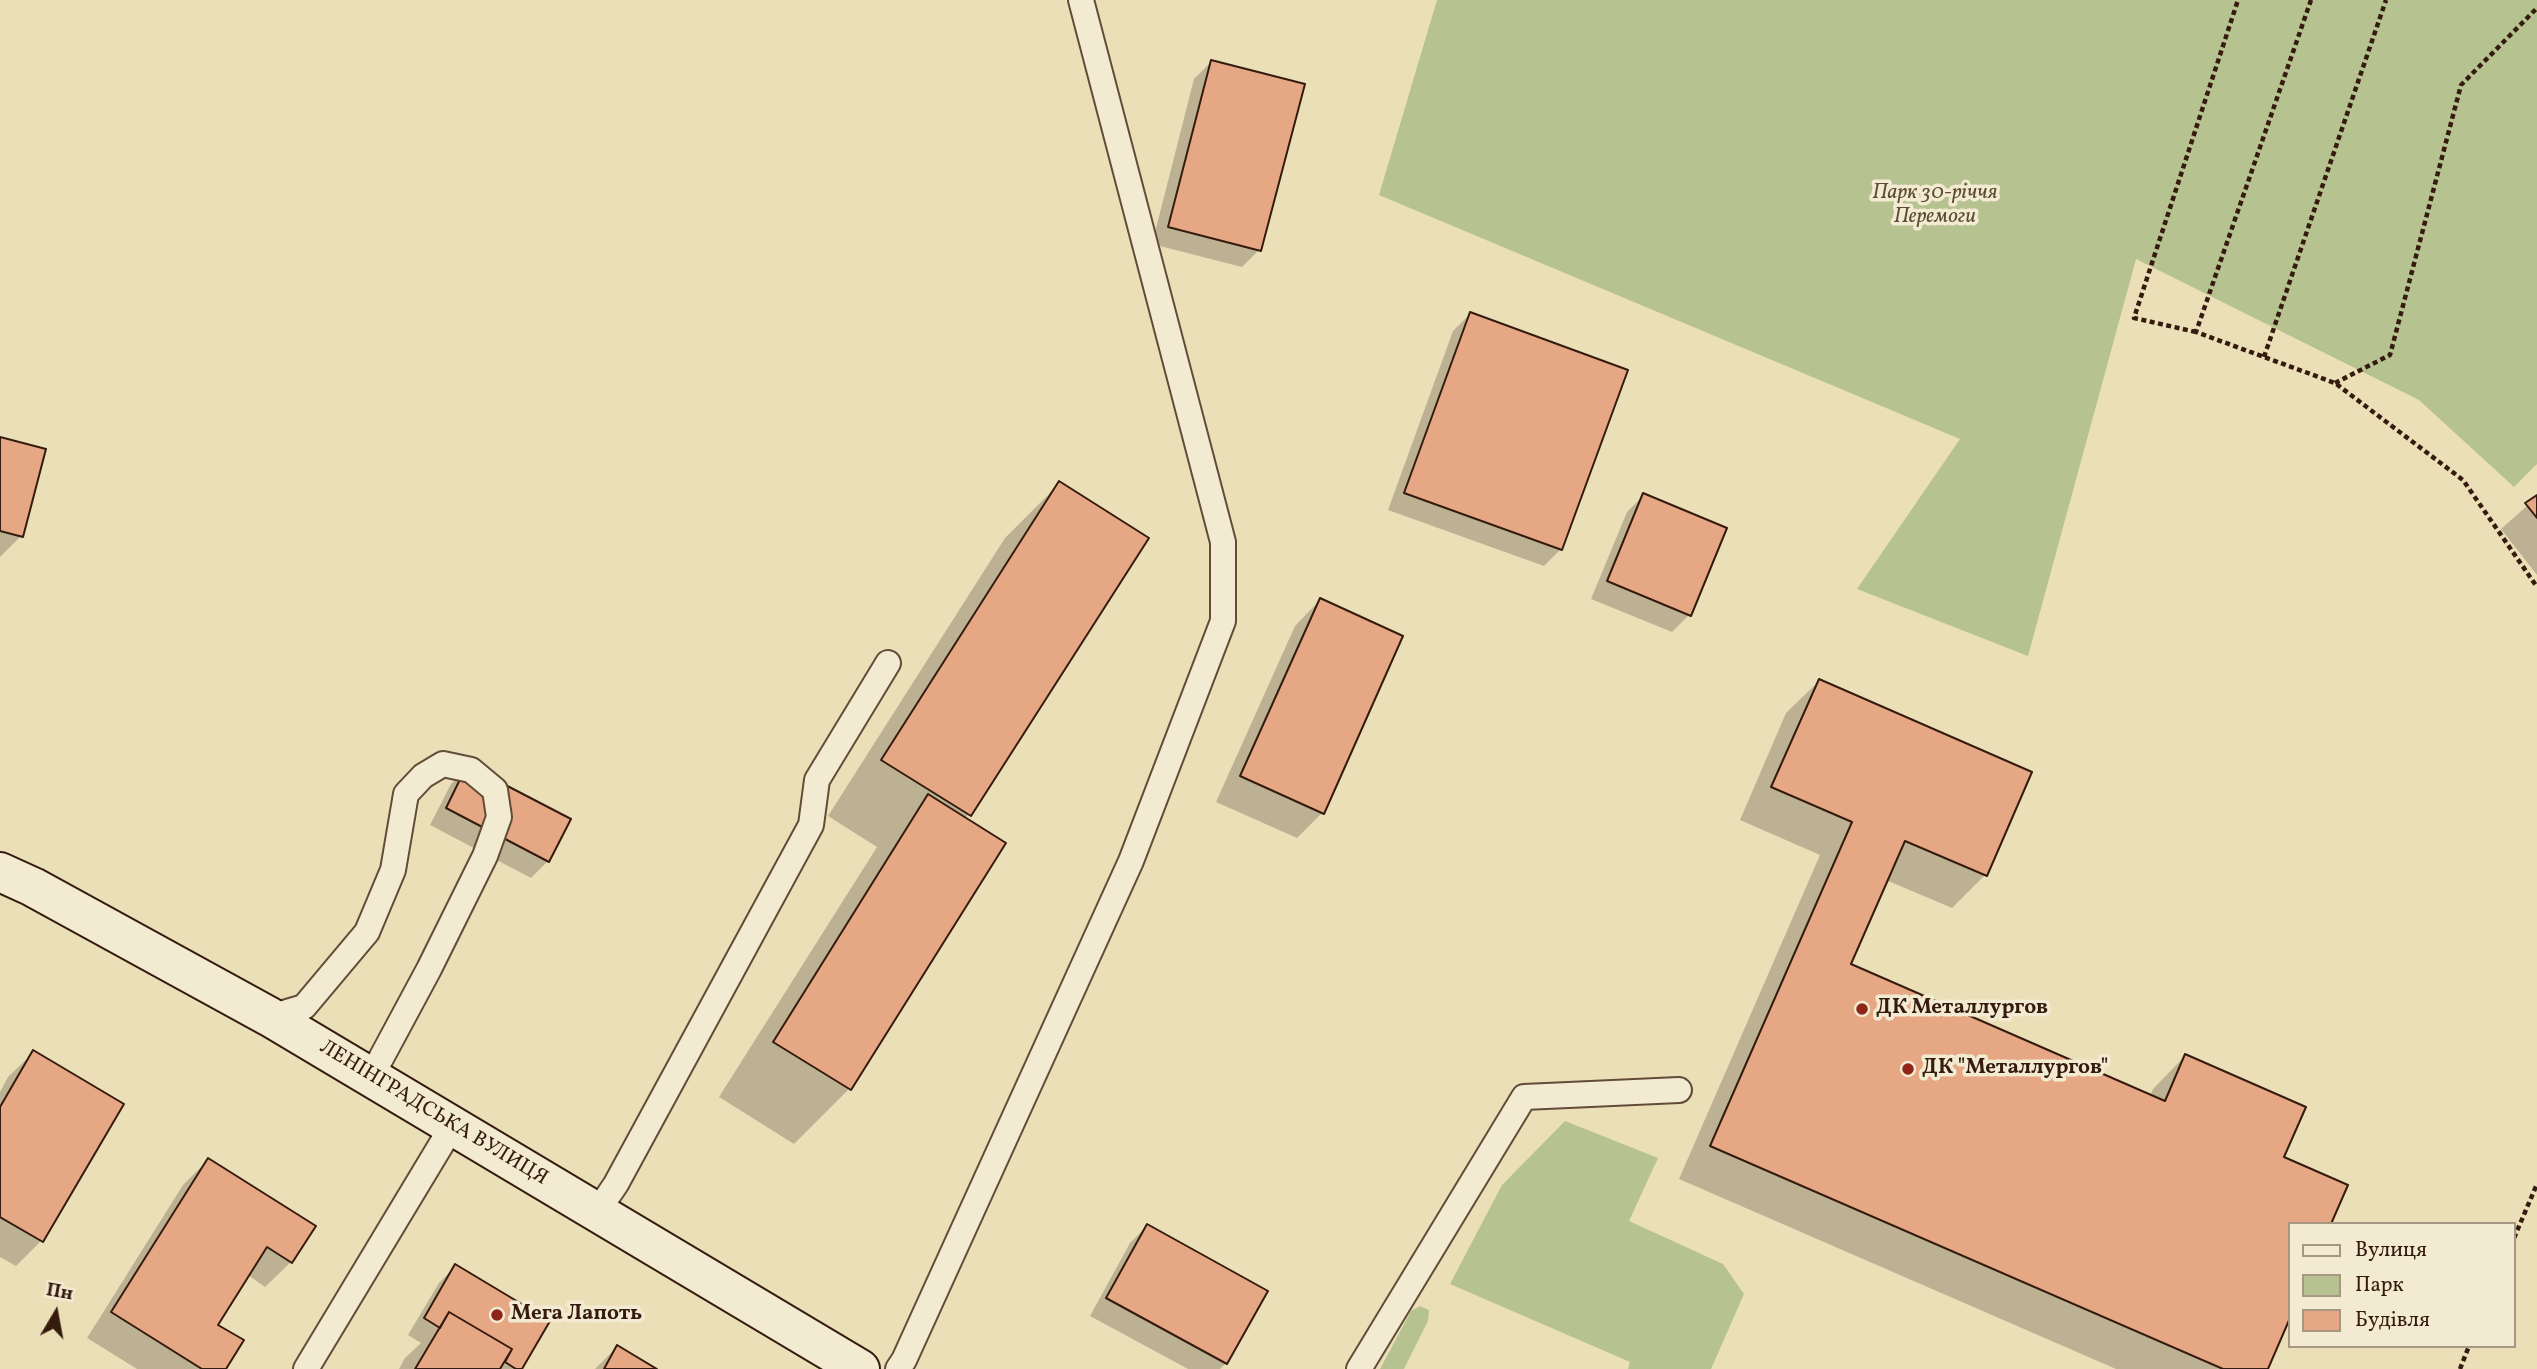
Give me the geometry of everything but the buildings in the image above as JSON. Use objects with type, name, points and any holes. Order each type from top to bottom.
[{"type":"street","name":"ЛЕНІНГРАДСЬКА ВУЛИЦЯ","points":[[0,872],[33,887],[270,1017],[860,1369]]},
{"type":"lane","points":[[898,1369],[1131,861],[1223,621],[1223,542],[1081,0]]},
{"type":"lane","points":[[597,1212],[617,1184],[811,825],[817,780],[888,663]]},
{"type":"lane","points":[[270,1017],[304,1007],[367,932],[393,870],[406,794],[423,776],[443,764],[471,770],[495,790],[499,817],[485,856],[429,970],[371,1077]]},
{"type":"lane","points":[[1359,1369],[1524,1097],[1679,1090]]},
{"type":"lane","points":[[306,1369],[453,1125]]},
{"type":"path","points":[[2238,0],[2134,318],[2196,332],[2334,383],[2463,480],[2537,587]]},
{"type":"path","points":[[2196,332],[2311,0]]},
{"type":"path","points":[[2264,357],[2386,0]]},
{"type":"path","points":[[2334,383],[2390,355],[2461,85],[2537,8]]},
{"type":"path","points":[[2516,1233],[2537,1184]]},
{"type":"path","points":[[2460,1369],[2468,1348]]},
{"type":"green space","name":"Парк 30-річчя Перемоги","points":[[1437,0],[2537,0],[2537,464],[2514,487],[2419,400],[2136,259],[2028,656],[1857,589],[1960,439],[1379,195]]},
{"type":"green space","points":[[1565,1121],[1658,1158],[1629,1221],[1723,1264],[1744,1294],[1711,1369],[1628,1369],[1630,1362],[1450,1284],[1502,1185]]},
{"type":"green space","points":[[1420,1306],[1429,1310],[1428,1321],[1404,1369],[1380,1369],[1411,1311]]},
{"type":"place","name":"ДК Металлургов","points":[[1862,1009]]},
{"type":"place","name":"ДК \"Металлургов\"","points":[[1908,1069]]},
{"type":"place","name":"Мега Лапоть","points":[[497,1315]]}]
